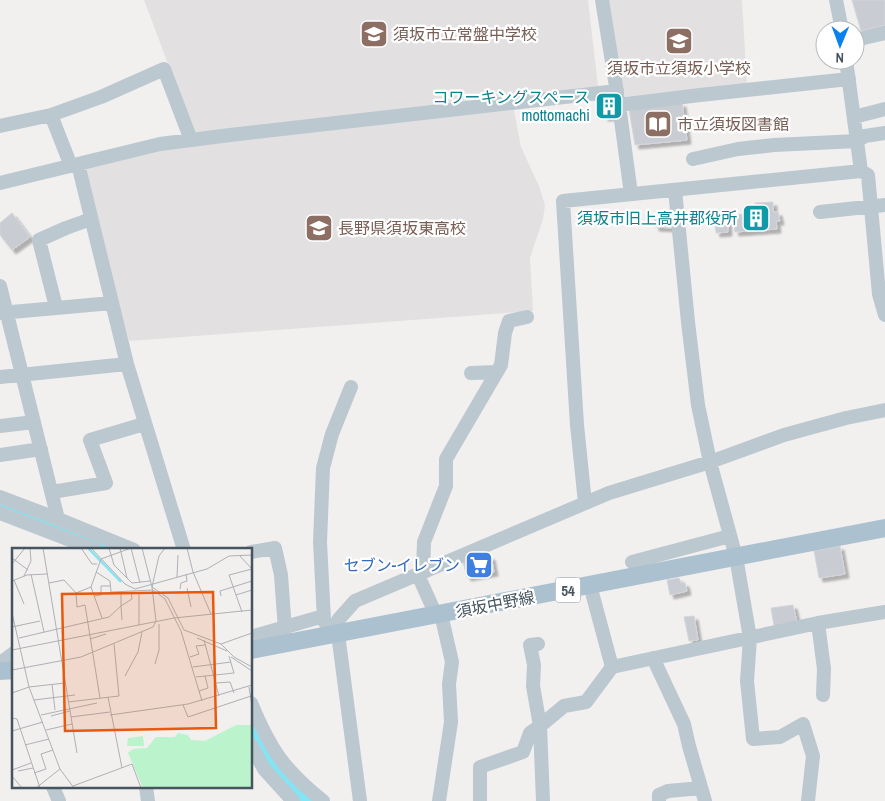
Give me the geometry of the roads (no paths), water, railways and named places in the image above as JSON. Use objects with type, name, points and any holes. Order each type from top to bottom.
[{"type":"main road","name":"須坂中野線","points":[[252,650],[286,636],[338,634],[885,528]]},
{"type":"street","points":[[602,0],[631,194]]},
{"type":"street","points":[[836,0],[840,20]]},
{"type":"street","points":[[865,38],[885,33]]},
{"type":"street","points":[[0,126],[51,115],[100,97],[164,69],[191,140]]},
{"type":"street","points":[[848,70],[861,171]]},
{"type":"street","points":[[619,106],[849,79]]},
{"type":"street","points":[[0,183],[160,144],[617,91]]},
{"type":"street","points":[[854,117],[885,109]]},
{"type":"street","points":[[51,115],[74,165],[91,219],[127,364],[183,548]]},
{"type":"street","points":[[693,159],[738,149],[774,145],[857,141],[865,136],[885,133]]},
{"type":"street","points":[[585,503],[563,201],[861,171],[868,175],[878,206],[882,280],[879,294],[885,315]]},
{"type":"street","points":[[675,190],[698,405],[710,462],[736,557],[750,638],[747,681],[753,738],[780,737],[803,724],[813,756],[808,801]]},
{"type":"street","points":[[820,212],[878,206]]},
{"type":"street","points":[[56,308],[39,240],[91,219]]},
{"type":"street","points":[[0,286],[3,313],[22,375],[52,492],[65,532]]},
{"type":"street","points":[[3,313],[112,303]]},
{"type":"street","points":[[439,801],[450,722],[449,684],[452,662],[439,615],[420,574],[424,542],[446,486],[446,459],[501,365],[505,333],[509,321],[526,317]]},
{"type":"street","points":[[0,377],[127,364]]},
{"type":"street","points":[[471,373],[497,372]]},
{"type":"street","points":[[324,620],[320,542],[322,468],[332,434],[351,387]]},
{"type":"street","points":[[360,801],[338,634],[338,620],[355,602],[609,494],[710,462],[784,435],[846,418],[885,410]]},
{"type":"street","points":[[0,426],[34,422]]},
{"type":"street","points":[[52,492],[106,483],[90,440],[144,424]]},
{"type":"street","points":[[0,455],[41,449]]},
{"type":"street","points":[[0,497],[93,548]]},
{"type":"street","points":[[0,514],[126,548]]},
{"type":"street","points":[[632,562],[730,536]]},
{"type":"street","points":[[252,552],[275,548],[281,575],[286,636]]},
{"type":"street","points":[[590,585],[612,667]]},
{"type":"street","points":[[480,801],[480,766],[523,752],[530,733],[564,706],[586,702],[612,667],[885,612]]},
{"type":"street","points":[[252,637],[286,636],[320,617],[338,634]]},
{"type":"street","points":[[818,624],[824,670],[823,695]]},
{"type":"street","points":[[538,644],[530,645],[534,665],[533,686],[540,726],[543,801]]},
{"type":"street","points":[[0,663],[12,654]]},
{"type":"street","points":[[653,658],[684,724],[703,794],[668,791],[659,795],[659,801]]},
{"type":"street","points":[[252,705],[264,734],[281,762],[293,776],[323,801]]},
{"type":"street","points":[[252,747],[264,769],[292,801]]},
{"type":"street","points":[[53,788],[59,801]]},
{"type":"street","points":[[146,788],[148,801]]},
{"type":"waterway","points":[[0,505],[105,544]]},
{"type":"waterway","points":[[252,728],[263,748],[283,776],[310,801]]},
{"type":"place","name":"須坂市立常盤中学校","points":[[374,34]]},
{"type":"place","name":"須坂市立須坂小学校","points":[[679,41]]},
{"type":"place","name":"コワーキングスペース mottomachi","points":[[609,106]]},
{"type":"place","name":"市立須坂図書館","points":[[658,124]]},
{"type":"place","name":"須坂市旧上高井郡役所","points":[[756,218]]},
{"type":"place","name":"長野県須坂東高校","points":[[319,228]]},
{"type":"place","name":"セブン-イレブン","points":[[479,565]]}]
